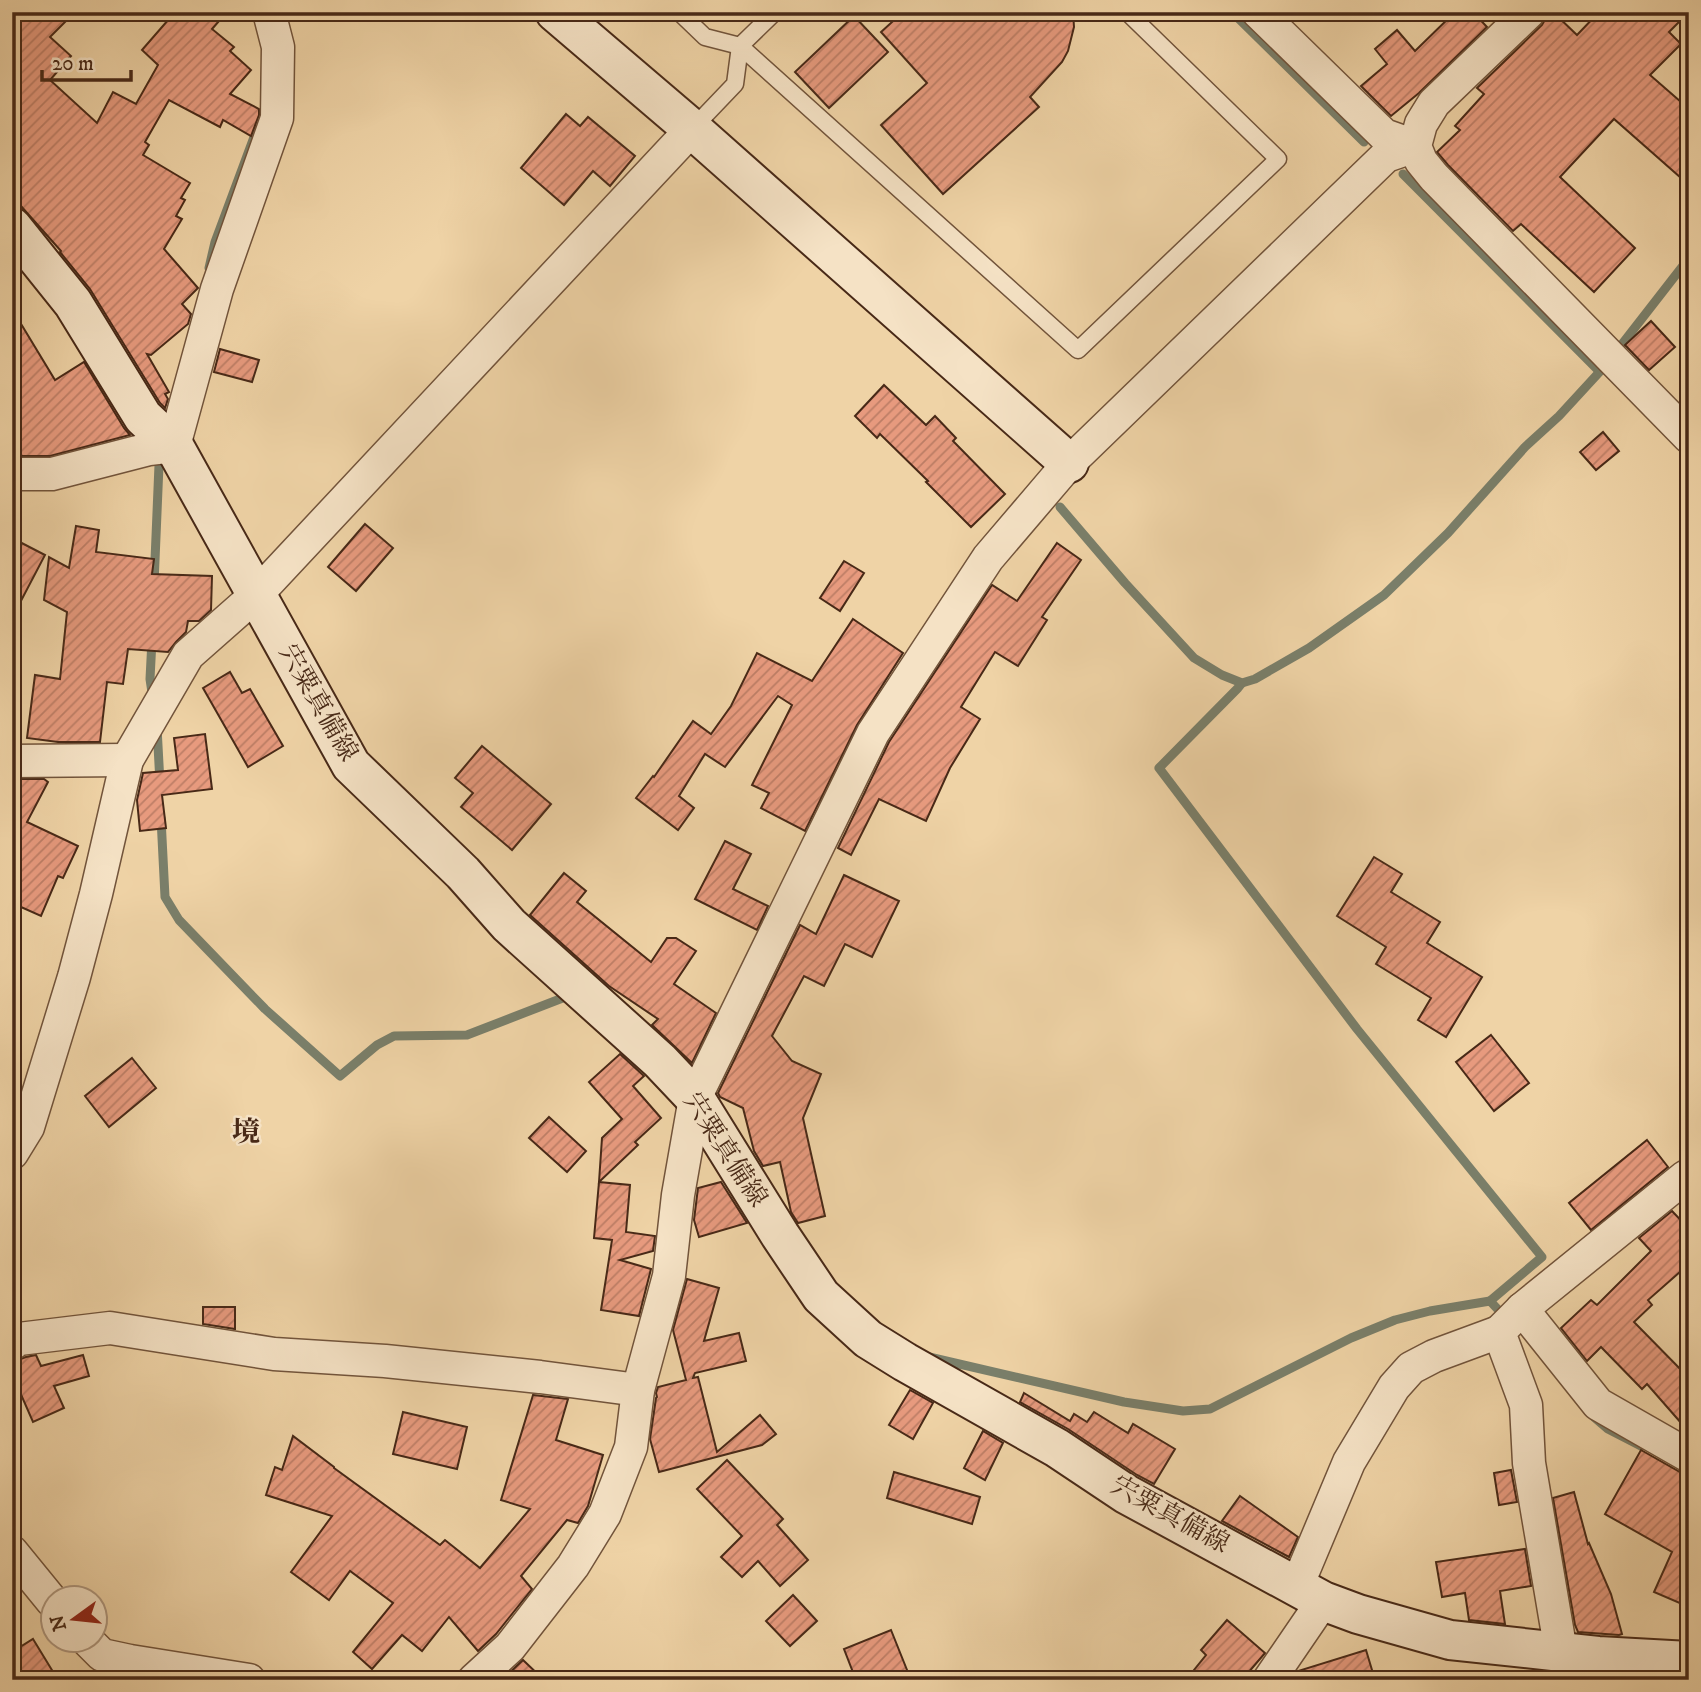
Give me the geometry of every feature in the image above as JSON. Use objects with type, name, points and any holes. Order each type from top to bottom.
[{"type":"main road","points":[[555,12],[692,129],[1069,463]]},
{"type":"main road","name":"宍粟真備線","points":[[12,227],[73,303],[143,417],[174,446],[352,765],[463,873],[509,925],[660,1062],[695,1098],[821,1296],[868,1339],[1057,1448],[1126,1494],[1310,1593],[1358,1614],[1450,1640],[1598,1656],[1689,1661]]},
{"type":"street","points":[[12,474],[52,474],[149,449],[174,446],[217,289],[277,118],[278,47],[269,12]]},
{"type":"street","points":[[1258,12],[1384,135],[1415,146]]},
{"type":"street","points":[[1529,12],[1434,103],[1421,124],[1415,146],[1421,161],[1434,177],[1689,437]]},
{"type":"street","points":[[12,1153],[27,1127],[74,977],[127,760],[188,655],[256,595],[692,129]]},
{"type":"street","points":[[474,1680],[510,1647],[573,1566],[605,1514],[631,1447],[638,1390],[669,1276],[678,1195],[695,1098],[873,733],[988,558],[1069,463],[1386,156],[1415,146]]},
{"type":"street","points":[[12,761],[127,760]]},
{"type":"street","points":[[1269,1680],[1310,1593],[1349,1462],[1394,1387],[1411,1368],[1434,1356],[1499,1332],[1522,1310],[1685,1177],[1689,1179]]},
{"type":"street","points":[[1522,1310],[1598,1404],[1689,1456]]},
{"type":"street","points":[[12,1344],[19,1339],[110,1328],[274,1354],[398,1362],[638,1390]]},
{"type":"street","points":[[1499,1332],[1526,1405],[1529,1463],[1561,1652]]},
{"type":"street","points":[[12,1552],[38,1584]]},
{"type":"street","points":[[101,1654],[248,1680]]},
{"type":"lane","points":[[679,12],[705,37],[740,46],[1078,350],[1278,159],[1127,12]]},
{"type":"lane","points":[[692,129],[735,84],[740,46],[775,12]]},
{"type":"building","points":[[12,12],[75,12],[50,37],[71,56],[50,80],[97,123],[113,92],[136,104],[158,65],[142,50],[175,12],[227,12],[212,29],[234,47],[230,51],[251,70],[230,94],[259,109],[251,136],[223,120],[220,127],[169,100],[145,142],[149,145],[143,155],[190,183],[181,198],[185,200],[176,216],[182,219],[164,249],[198,288],[182,304],[191,314],[188,324],[151,355],[147,354],[169,392],[165,394],[168,399],[165,408],[90,289],[61,251],[12,196]]},
{"type":"building","points":[[903,12],[1073,12],[1074,27],[1068,51],[1062,62],[1030,97],[1039,107],[943,194],[881,125],[927,83],[881,32]]},
{"type":"building","points":[[1455,12],[1473,12],[1487,27],[1419,93],[1391,116],[1361,86],[1387,64],[1375,49],[1397,30],[1415,51]]},
{"type":"building","points":[[1547,12],[1553,12],[1577,35],[1599,12],[1689,12],[1669,32],[1681,44],[1650,75],[1689,109],[1689,185],[1614,119],[1560,177],[1635,248],[1594,292],[1521,224],[1513,231],[1437,152],[1460,130],[1455,126],[1484,94],[1477,88],[1542,25]]},
{"type":"building","points":[[854,16],[888,52],[829,108],[795,72]]},
{"type":"building","points":[[566,114],[580,126],[588,117],[635,156],[610,186],[593,171],[564,205],[521,168]]},
{"type":"building","points":[[12,309],[55,380],[84,362],[130,435],[50,456],[22,456],[12,441]]},
{"type":"building","points":[[1651,321],[1675,347],[1649,370],[1625,345]]},
{"type":"building","points":[[220,349],[259,360],[252,382],[214,372]]},
{"type":"building","points":[[884,385],[926,425],[935,416],[956,438],[953,441],[1005,494],[971,527],[880,434],[877,438],[855,416]]},
{"type":"building","points":[[1603,432],[1619,451],[1596,470],[1580,452]]},
{"type":"building","points":[[365,524],[393,548],[356,591],[328,567]]},
{"type":"building","points":[[76,526],[99,530],[96,552],[154,559],[152,574],[212,576],[211,610],[199,621],[188,621],[186,632],[168,652],[128,649],[123,684],[107,682],[100,742],[58,742],[27,738],[35,675],[60,679],[67,612],[44,600],[49,557],[69,568]]},
{"type":"building","points":[[12,538],[45,555],[12,618]]},
{"type":"building","points":[[1057,543],[1081,560],[1042,617],[1047,620],[1018,666],[995,652],[961,707],[980,719],[950,768],[926,821],[879,799],[851,855],[838,848],[889,742],[992,585],[1017,601]]},
{"type":"building","points":[[844,561],[864,573],[840,611],[820,598]]},
{"type":"building","points":[[853,619],[903,653],[857,725],[805,831],[761,808],[769,793],[752,785],[792,705],[778,696],[725,767],[705,754],[679,796],[694,808],[678,830],[636,798],[693,721],[711,734],[731,706],[757,653],[812,681]]},
{"type":"building","points":[[230,672],[242,693],[250,689],[283,746],[248,767],[203,688]]},
{"type":"building","points":[[205,734],[212,789],[162,795],[166,828],[140,831],[137,800],[143,773],[178,770],[174,738]]},
{"type":"building","points":[[482,746],[551,804],[512,850],[461,807],[473,793],[455,778]]},
{"type":"building","points":[[12,779],[44,779],[48,782],[27,822],[78,846],[63,878],[58,876],[41,916],[12,903]]},
{"type":"building","points":[[725,841],[751,854],[733,889],[768,906],[757,930],[695,899]]},
{"type":"building","points":[[1374,857],[1402,874],[1391,892],[1440,922],[1427,943],[1482,977],[1446,1037],[1418,1020],[1431,998],[1376,964],[1386,947],[1337,916]]},
{"type":"building","points":[[564,873],[586,891],[577,902],[651,962],[667,938],[676,938],[696,951],[674,984],[716,1013],[692,1063],[652,1025],[658,1019],[609,986],[530,915]]},
{"type":"building","points":[[844,875],[899,901],[872,957],[845,944],[824,986],[804,976],[772,1036],[792,1061],[821,1074],[803,1118],[825,1216],[798,1223],[791,1212],[780,1162],[763,1166],[754,1151],[743,1108],[720,1097],[718,1093],[800,925],[816,934]]},
{"type":"building","points":[[1491,1035],[1529,1083],[1494,1111],[1456,1062]]},
{"type":"building","points":[[620,1054],[644,1076],[633,1086],[661,1118],[635,1142],[638,1145],[599,1182],[602,1138],[622,1119],[589,1082]]},
{"type":"building","points":[[132,1058],[156,1088],[109,1127],[85,1096]]},
{"type":"building","points":[[549,1117],[586,1151],[567,1172],[529,1138]]},
{"type":"building","points":[[1647,1140],[1668,1167],[1591,1230],[1569,1203]]},
{"type":"building","points":[[599,1182],[630,1185],[626,1232],[655,1236],[653,1251],[620,1260],[651,1269],[639,1316],[601,1310],[612,1240],[594,1238]]},
{"type":"building","points":[[721,1182],[747,1223],[699,1237],[694,1220],[698,1188]]},
{"type":"building","points":[[1672,1211],[1689,1229],[1689,1264],[1648,1300],[1652,1305],[1634,1322],[1689,1378],[1689,1432],[1647,1384],[1642,1389],[1601,1347],[1587,1361],[1561,1328],[1591,1300],[1597,1305],[1651,1251],[1639,1238]]},
{"type":"building","points":[[687,1279],[719,1288],[704,1341],[739,1333],[746,1361],[695,1373],[693,1378],[698,1377],[717,1452],[760,1415],[776,1434],[762,1445],[659,1472],[650,1439],[656,1393],[658,1387],[686,1380],[673,1330]]},
{"type":"building","points":[[203,1307],[235,1307],[235,1329],[203,1324]]},
{"type":"building","points":[[36,1355],[41,1366],[83,1355],[89,1376],[54,1386],[64,1408],[33,1422],[12,1374],[12,1362]]},
{"type":"building","points":[[910,1390],[933,1403],[913,1439],[889,1425]]},
{"type":"building","points":[[1024,1393],[1070,1421],[1074,1414],[1087,1422],[1094,1412],[1128,1433],[1133,1424],[1175,1449],[1154,1484],[1020,1402]]},
{"type":"building","points":[[533,1395],[568,1399],[556,1440],[603,1455],[588,1506],[578,1523],[567,1520],[521,1576],[532,1589],[496,1634],[478,1651],[449,1617],[422,1651],[402,1635],[372,1669],[353,1652],[393,1603],[350,1571],[329,1600],[291,1572],[332,1516],[266,1495],[275,1467],[282,1470],[293,1436],[440,1545],[445,1540],[480,1568],[530,1509],[501,1500]]},
{"type":"building","points":[[403,1412],[467,1427],[457,1469],[393,1454]]},
{"type":"building","points":[[983,1431],[1003,1443],[985,1480],[964,1468]]},
{"type":"building","points":[[1641,1450],[1680,1472],[1689,1474],[1689,1607],[1654,1592],[1672,1552],[1605,1514]]},
{"type":"building","points":[[727,1460],[783,1519],[777,1525],[808,1560],[780,1586],[758,1561],[742,1577],[721,1557],[742,1536],[697,1489]]},
{"type":"building","points":[[1511,1470],[1517,1502],[1499,1505],[1494,1473]]},
{"type":"building","points":[[894,1472],[980,1497],[972,1524],[887,1498]]},
{"type":"building","points":[[1574,1492],[1588,1544],[1611,1594],[1622,1634],[1619,1635],[1578,1632],[1575,1625],[1553,1498]]},
{"type":"building","points":[[1240,1496],[1298,1537],[1289,1557],[1222,1521]]},
{"type":"building","points":[[1525,1549],[1531,1586],[1500,1591],[1505,1624],[1469,1620],[1465,1593],[1442,1597],[1436,1562]]},
{"type":"building","points":[[793,1595],[817,1621],[790,1646],[766,1621]]},
{"type":"building","points":[[1227,1620],[1265,1653],[1242,1680],[1186,1680],[1206,1655],[1201,1650]]},
{"type":"building","points":[[891,1630],[911,1680],[856,1680],[844,1649]]},
{"type":"building","points":[[33,1639],[38,1647],[38,1654],[42,1654],[58,1680],[12,1680],[12,1652]]},
{"type":"building","points":[[1366,1650],[1375,1680],[1291,1680],[1298,1671]]},
{"type":"building","points":[[523,1660],[544,1680],[503,1679]]},
{"type":"waterway","points":[[1232,12],[1364,142]]},
{"type":"waterway","points":[[209,268],[215,242],[257,129]]},
{"type":"waterway","points":[[1403,174],[1599,371]]},
{"type":"waterway","points":[[1060,507],[1194,658],[1222,675],[1242,683],[1255,679],[1309,648],[1384,595],[1448,533],[1525,447],[1559,416],[1605,366],[1689,258]]},
{"type":"waterway","points":[[154,584],[159,465],[162,455]]},
{"type":"waterway","points":[[152,640],[150,679],[153,699]]},
{"type":"waterway","points":[[1242,683],[1159,768],[1357,1029],[1542,1257],[1490,1301]]},
{"type":"waterway","points":[[157,727],[160,783]]},
{"type":"waterway","points":[[161,818],[165,897],[179,920],[265,1009],[340,1076],[377,1045],[394,1036],[467,1035],[573,994]]},
{"type":"waterway","points":[[929,1357],[1124,1402],[1183,1411],[1210,1409],[1351,1338],[1395,1320],[1490,1301],[1506,1318]]},
{"type":"waterway","points":[[1594,1417],[1608,1429],[1641,1446]]},
{"type":"district","name":"境","points":[[246,1132]]}]
